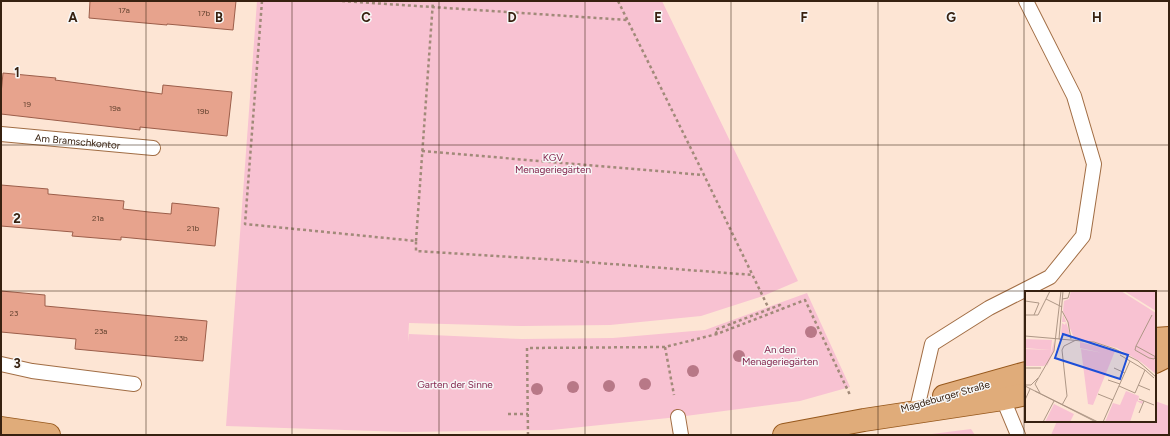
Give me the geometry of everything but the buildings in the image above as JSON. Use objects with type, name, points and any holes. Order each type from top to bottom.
[{"type":"main road","points":[[1156,339],[1169,338]]},
{"type":"main road","points":[[1156,361],[1169,354]]},
{"type":"main road","name":"Magdeburger Straße","points":[[864,420],[1025,373]]},
{"type":"main road","name":"Magdeburger Straße","points":[[784,435],[864,420],[1003,399],[1025,394]]},
{"type":"main road","points":[[1,428],[49,435]]},
{"type":"lane","points":[[918,404],[932,344],[989,308],[1050,277],[1083,236],[1094,164],[1074,96],[1026,1]]},
{"type":"lane","name":"Am Bramschkontor","points":[[1,134],[153,148]]},
{"type":"lane","points":[[1,364],[32,371],[134,384]]},
{"type":"lane","points":[[1003,399],[1018,435]]},
{"type":"lane","points":[[678,417],[681,435]]},
{"type":"path","points":[[262,1],[245,224],[416,241]]},
{"type":"path","points":[[342,1],[627,20]]},
{"type":"path","points":[[433,1],[416,251],[560,260],[753,275]]},
{"type":"path","points":[[618,1],[769,309]]},
{"type":"path","points":[[422,152],[704,175]]},
{"type":"path","points":[[528,435],[527,348],[665,347],[717,334],[805,300],[846,389],[864,420]]},
{"type":"path","points":[[717,334],[715,330],[780,304],[782,309]]},
{"type":"path","points":[[665,347],[678,417]]},
{"type":"path","points":[[508,414],[528,414]]},
{"type":"green space","name":"KGV Menageriegärten","points":[[257,1],[662,1],[798,281],[763,296],[701,316],[610,325],[522,326],[409,323],[408,342],[409,334],[522,339],[613,338],[705,330],[807,293],[850,387],[800,401],[678,417],[552,430],[405,432],[226,426]]},
{"type":"green space","points":[[1156,401],[1169,406],[1169,435],[1051,435],[1057,422],[1156,422]]},
{"type":"green space","points":[[971,429],[975,435],[924,435]]},
{"type":"park label","name":"An den Menageriegärten","points":[[780,354]]},
{"type":"park label","name":"Garten der Sinne","points":[[455,384]]}]
